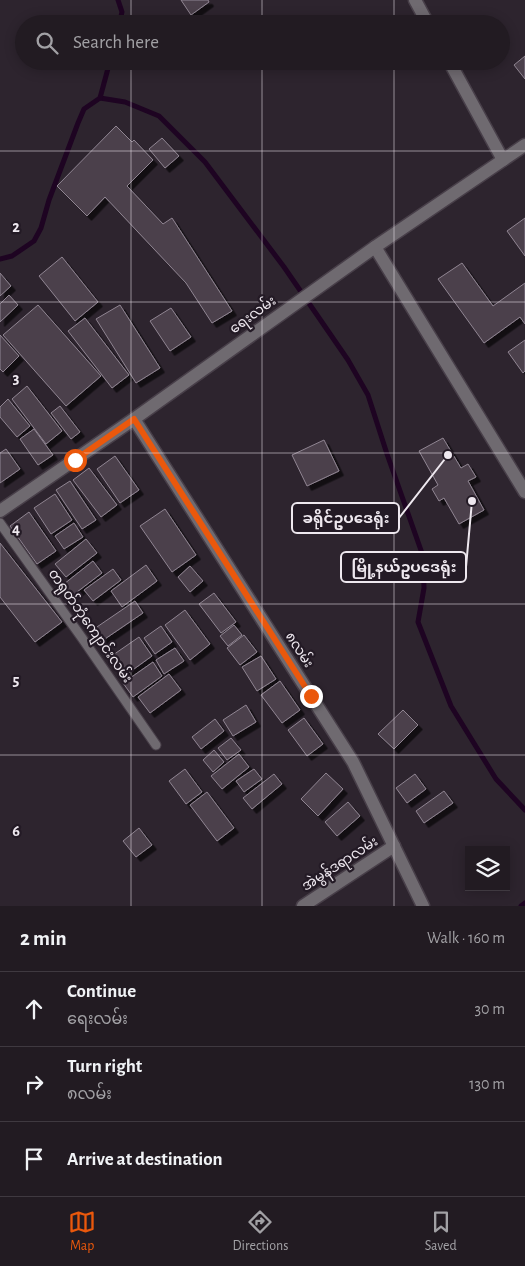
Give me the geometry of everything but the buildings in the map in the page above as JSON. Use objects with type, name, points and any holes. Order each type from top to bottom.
[{"type":"street","points":[[415,0],[423,15]]},
{"type":"street","points":[[453,70],[503,160]]},
{"type":"street","name":"ရေးလမ်း","points":[[0,511],[134,419],[374,247],[525,144]]},
{"type":"street","points":[[374,247],[525,492]]},
{"type":"street","name":"၈လမ်း","points":[[134,419],[353,762],[424,906]]},
{"type":"street","name":"အဲမွန်ဒရာလမ်း","points":[[303,906],[394,846]]},
{"type":"lane","name":"တရုတ်ဘုံကျောင်းလမ်း","points":[[0,522],[156,745]]},
{"type":"waterway","points":[[118,0],[121,15]]},
{"type":"waterway","points":[[0,259],[12,256],[34,241],[41,228],[49,200],[84,109],[100,98],[108,70]]},
{"type":"waterway","points":[[100,98],[125,102],[159,116],[205,162],[284,267],[348,360],[368,395],[423,556],[424,588],[418,622],[451,706],[496,779],[525,810]]},
{"type":"waterway","points":[[521,906],[525,903]]},
{"type":"place","name":"ခရိုင်ဥပဒေရုံး","points":[[448,455]]},
{"type":"place","name":"မြို့နယ်ဥပဒေရုံး","points":[[472,501]]},
{"type":"route","points":[[75,460],[134,419],[311,696]]}]
